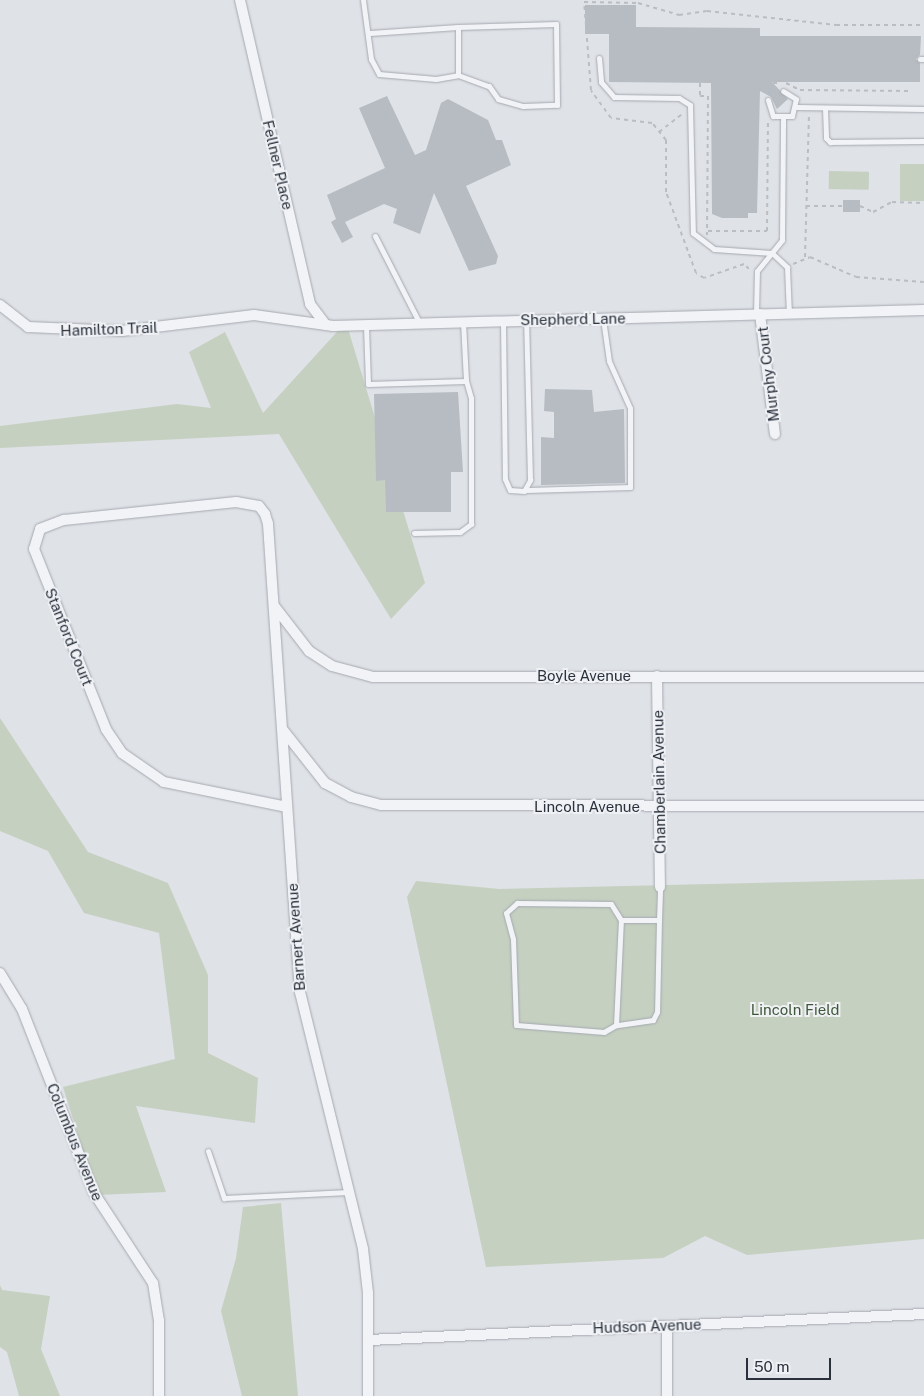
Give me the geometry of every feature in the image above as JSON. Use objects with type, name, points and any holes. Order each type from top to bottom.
[{"type":"street","name":"Fellner Place","points":[[240,0],[310,304],[326,325]]},
{"type":"street","name":"Hamilton Trail","points":[[0,305],[28,327],[48,330],[122,331],[225,321]]},
{"type":"street","name":"Shepherd Lane","points":[[225,321],[254,315],[326,325],[366,326],[503,320],[924,310]]},
{"type":"street","name":"Murphy Court","points":[[758,314],[774,434]]},
{"type":"street","name":"Barnert Avenue","points":[[227,503],[249,502],[266,514],[274,604],[300,992],[363,1249],[369,1340],[368,1396]]},
{"type":"street","name":"Stanford Court","points":[[227,503],[54,522],[40,529],[34,549],[106,728],[122,753],[164,782],[287,807]]},
{"type":"street","name":"Boyle Avenue","points":[[274,604],[309,651],[356,675],[924,677]]},
{"type":"street","name":"Chamberlain Avenue","points":[[657,676],[660,887]]},
{"type":"street","name":"Lincoln Avenue","points":[[282,729],[325,783],[351,797],[381,805],[924,806]]},
{"type":"street","name":"Columbus Avenue","points":[[0,973],[18,1001],[94,1192],[153,1283],[159,1320],[159,1396]]},
{"type":"street","name":"Hudson Avenue","points":[[369,1340],[924,1314]]},
{"type":"street","points":[[667,1326],[668,1396]]},
{"type":"lane","points":[[363,0],[370,33],[371,59],[379,74],[436,79],[458,75],[489,86],[498,99],[511,104],[557,105],[556,24],[458,26],[370,33]]},
{"type":"lane","points":[[458,26],[458,75]]},
{"type":"lane","points":[[599,58],[601,82],[614,97],[679,98],[690,105],[690,223],[698,242],[707,247],[772,253],[787,267],[789,314]]},
{"type":"lane","points":[[783,91],[794,95],[797,107]]},
{"type":"lane","points":[[768,100],[770,112],[783,119]]},
{"type":"lane","points":[[758,314],[756,271],[782,240],[783,119],[797,107],[924,109]]},
{"type":"lane","points":[[825,108],[826,138],[830,142],[924,141]]},
{"type":"lane","points":[[375,236],[420,324]]},
{"type":"lane","points":[[503,320],[505,479],[510,490],[630,487],[630,408],[609,361],[602,318]]},
{"type":"lane","points":[[526,320],[527,490]]},
{"type":"lane","points":[[414,532],[460,532],[471,524],[471,398],[466,381],[463,322]]},
{"type":"lane","points":[[366,326],[368,384],[466,381]]},
{"type":"lane","points":[[616,1025],[621,920],[611,904],[517,903],[506,913],[513,938],[516,1025],[604,1032],[616,1025],[653,1020],[657,1012],[660,887]]},
{"type":"lane","points":[[621,920],[659,920]]},
{"type":"lane","points":[[208,1151],[224,1198],[350,1192]]},
{"type":"path","points":[[749,277],[748,264],[704,278],[696,274],[666,192],[666,140],[652,123],[611,118],[596,98],[587,78],[584,2],[638,2],[679,15],[707,11],[836,25],[924,25]]},
{"type":"path","points":[[700,83],[700,96],[708,96],[707,247]]},
{"type":"path","points":[[773,83],[792,84],[800,90],[912,91]]},
{"type":"path","points":[[659,132],[683,113]]},
{"type":"path","points":[[805,257],[808,116]]},
{"type":"path","points":[[708,231],[767,231],[767,118]]},
{"type":"path","points":[[860,206],[874,212],[892,202],[924,203]]},
{"type":"path","points":[[806,206],[843,206]]},
{"type":"path","points":[[793,272],[796,261],[805,257],[825,260],[856,278],[924,282]]},
{"type":"green space","points":[[900,164],[924,164],[924,201],[900,201]]},
{"type":"green space","points":[[829,171],[869,172],[869,190],[829,189]]},
{"type":"green space","points":[[346,322],[425,583],[391,619],[279,434],[0,448],[0,426],[177,404],[211,408],[189,352],[225,332],[263,413]]},
{"type":"green space","points":[[0,718],[88,852],[168,883],[208,975],[208,1053],[258,1078],[255,1123],[136,1106],[166,1192],[97,1195],[63,1087],[175,1059],[159,933],[84,913],[48,851],[0,831]]},
{"type":"green space","name":"Lincoln Field","points":[[924,879],[924,1239],[747,1255],[705,1236],[663,1258],[486,1267],[407,897],[416,881],[499,889]]},
{"type":"green space","points":[[281,1203],[298,1396],[242,1396],[221,1311],[236,1258],[243,1207]]},
{"type":"green space","points":[[0,1285],[2,1290],[50,1296],[41,1349],[60,1396],[19,1396],[7,1352],[0,1347]]},
{"type":"building","points":[[585,5],[636,5],[636,27],[760,28],[760,36],[921,36],[920,55],[916,59],[920,63],[920,82],[772,82],[788,99],[777,109],[771,97],[760,91],[757,213],[748,213],[748,218],[722,218],[712,214],[711,83],[609,82],[609,34],[585,34]]},
{"type":"building","points":[[387,96],[415,155],[426,150],[441,103],[448,99],[488,120],[496,140],[502,140],[511,165],[466,186],[498,256],[496,264],[469,271],[434,193],[420,234],[393,223],[397,209],[384,204],[345,222],[353,237],[342,243],[331,222],[336,219],[327,195],[385,168],[359,108]]},
{"type":"building","points":[[843,200],[860,200],[860,212],[843,212]]},
{"type":"building","points":[[545,389],[592,390],[594,412],[624,409],[625,483],[541,485],[541,437],[554,438],[554,412],[544,411]]},
{"type":"building","points":[[458,392],[463,472],[451,472],[451,512],[386,512],[385,480],[376,481],[374,394]]}]
